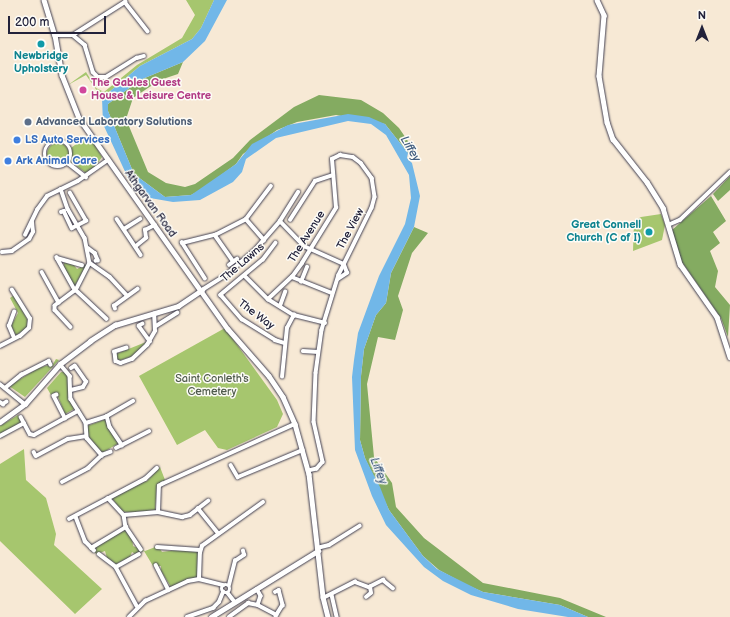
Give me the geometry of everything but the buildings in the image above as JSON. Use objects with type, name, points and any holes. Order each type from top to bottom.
[{"type":"street","name":"Athgarvan Road","points":[[44,0],[55,35],[62,75],[72,104],[108,160],[202,290],[228,329],[269,376],[283,397],[295,424],[308,471],[323,598],[328,617]]},
{"type":"street","points":[[597,0],[604,16],[599,76],[607,122],[613,139],[655,195],[668,225],[680,264],[717,317],[730,358]]},
{"type":"street","points":[[55,35],[73,35],[125,2],[148,31]]},
{"type":"street","points":[[73,35],[85,45],[94,72],[98,77],[106,77],[141,56]]},
{"type":"street","points":[[54,142],[66,144],[71,154],[68,162],[58,167],[50,165],[46,158],[48,147],[54,142]]},
{"type":"street","name":"The View","points":[[308,471],[317,469],[323,462],[314,422],[318,352],[332,293],[372,208],[375,197],[374,184],[365,167],[349,156],[340,155],[332,159],[333,175]]},
{"type":"street","points":[[25,235],[44,200],[61,189],[86,177],[108,160]]},
{"type":"street","points":[[68,162],[86,177]]},
{"type":"street","points":[[668,225],[680,220],[730,172]]},
{"type":"street","points":[[290,220],[295,217],[315,181],[333,175]]},
{"type":"street","name":"The Avenue","points":[[268,298],[292,277],[311,251],[337,206],[333,175]]},
{"type":"street","points":[[205,279],[182,243],[215,236],[246,219],[270,188],[265,188]]},
{"type":"street","points":[[61,189],[88,248],[90,263],[76,291],[60,303],[55,310],[71,327]]},
{"type":"street","points":[[0,422],[24,404],[60,364],[115,325],[178,306],[237,267],[264,240],[280,221],[298,192]]},
{"type":"street","points":[[61,212],[64,211],[70,227],[78,225],[86,219],[70,193]]},
{"type":"street","points":[[69,200],[73,198]]},
{"type":"street","points":[[117,219],[141,255]]},
{"type":"street","points":[[246,219],[264,240]]},
{"type":"street","points":[[2,252],[12,251],[29,239],[33,232],[32,221]]},
{"type":"street","points":[[124,229],[139,221]]},
{"type":"street","points":[[280,221],[311,251],[344,265]]},
{"type":"street","points":[[136,246],[146,237],[145,230],[154,225]]},
{"type":"street","points":[[215,236],[233,261]]},
{"type":"street","name":"The Lawns","points":[[221,296],[245,276],[273,248],[276,243]]},
{"type":"street","points":[[270,245],[273,248]]},
{"type":"street","points":[[88,248],[95,252],[98,260],[96,262]]},
{"type":"street","points":[[79,265],[57,258],[76,291],[107,319]]},
{"type":"street","points":[[229,264],[237,259]]},
{"type":"street","points":[[189,264],[193,261]]},
{"type":"street","points":[[90,263],[110,277],[127,295]]},
{"type":"street","points":[[301,282],[307,268]]},
{"type":"street","points":[[42,272],[60,303]]},
{"type":"street","points":[[245,276],[268,298],[294,315],[325,323]]},
{"type":"street","points":[[292,277],[301,282],[332,293]]},
{"type":"street","points":[[115,309],[114,306],[137,289]]},
{"type":"street","points":[[0,346],[27,332],[30,323],[12,290]]},
{"type":"street","points":[[280,306],[285,292]]},
{"type":"street","name":"The Way","points":[[221,296],[242,319],[275,340],[285,343]]},
{"type":"street","points":[[14,312],[9,326],[14,338]]},
{"type":"street","points":[[156,326],[177,313]]},
{"type":"street","points":[[127,348],[115,352],[116,361],[121,363],[132,359],[150,341],[156,326],[154,314]]},
{"type":"street","points":[[282,377],[280,369],[287,328],[294,315]]},
{"type":"street","points":[[143,324],[139,326],[150,341]]},
{"type":"street","points":[[303,351],[318,352]]},
{"type":"street","points":[[5,388],[21,375],[49,362],[51,365]]},
{"type":"street","points":[[60,364],[70,376],[71,400],[86,423],[86,436],[102,456]]},
{"type":"street","points":[[71,390],[83,387],[86,382],[75,366],[72,368]]},
{"type":"street","points":[[0,384],[24,404]]},
{"type":"street","points":[[57,395],[54,396],[65,418]]},
{"type":"street","points":[[86,423],[107,416],[133,401]]},
{"type":"street","points":[[0,402],[3,404],[6,402]]},
{"type":"street","points":[[21,417],[30,434],[34,434],[78,411]]},
{"type":"street","points":[[107,416],[110,427],[122,445]]},
{"type":"street","points":[[0,436],[24,423]]},
{"type":"street","points":[[158,512],[159,486],[171,482],[295,424]]},
{"type":"street","points":[[116,448],[149,431]]},
{"type":"street","points":[[34,452],[36,456],[68,439],[86,436]]},
{"type":"street","points":[[231,465],[238,477],[303,450]]},
{"type":"street","points":[[62,482],[88,468],[102,456],[110,452]]},
{"type":"street","points":[[69,519],[76,517],[108,498],[146,479],[157,468]]},
{"type":"street","points":[[143,475],[146,479]]},
{"type":"street","points":[[108,498],[124,515],[126,527],[141,549]]},
{"type":"street","points":[[124,515],[158,512],[182,517],[208,501]]},
{"type":"street","points":[[157,547],[164,550],[200,550],[218,533],[255,504],[262,502]]},
{"type":"street","points":[[198,508],[218,533]]},
{"type":"street","points":[[76,517],[85,541],[92,549],[126,527]]},
{"type":"street","points":[[211,617],[257,589],[317,549],[329,545],[359,526]]},
{"type":"street","points":[[133,546],[137,543]]},
{"type":"street","points":[[199,579],[200,550]]},
{"type":"street","points":[[132,552],[134,557]]},
{"type":"street","points":[[103,557],[106,553]]},
{"type":"street","points":[[99,554],[116,567],[137,606]]},
{"type":"street","points":[[116,567],[139,554]]},
{"type":"street","points":[[228,593],[235,561],[245,554]]},
{"type":"street","points":[[158,567],[170,590]]},
{"type":"street","points":[[129,617],[137,606],[188,580],[199,579],[229,585]]},
{"type":"street","points":[[323,598],[332,595],[353,582],[370,587],[383,580],[393,588]]},
{"type":"street","points":[[186,617],[214,608],[220,602],[223,592],[221,588],[223,585]]},
{"type":"street","points":[[366,597],[371,593],[370,587]]},
{"type":"street","points":[[257,589],[261,596],[258,605]]},
{"type":"street","points":[[229,617],[245,604],[258,605],[276,616],[283,605],[278,590],[275,592]]},
{"type":"street","points":[[223,592],[228,593],[235,602]]},
{"type":"street","points":[[332,595],[337,617]]},
{"type":"green space","points":[[186,0],[214,0],[201,28],[192,39],[140,66],[102,98],[86,75],[68,85],[86,72],[96,88],[104,92],[137,65],[182,38],[195,15]]},
{"type":"green space","points":[[183,62],[178,74],[160,80],[133,98],[126,119],[148,172],[166,183],[185,187],[195,184],[233,158],[250,140],[294,107],[319,95],[361,100],[383,113],[399,128],[414,150],[408,153],[385,124],[336,115],[297,122],[277,130],[243,154],[236,164],[201,190],[191,195],[165,197],[134,174],[108,111],[108,104],[140,80]]},
{"type":"green space","points":[[90,137],[102,157],[95,167],[86,173],[71,162],[71,148],[84,138],[88,143]]},
{"type":"green space","points":[[58,143],[66,146],[69,154],[66,162],[58,165],[50,162],[47,154],[50,146]]},
{"type":"green space","points":[[730,176],[730,190],[718,201],[713,194]]},
{"type":"green space","points":[[711,196],[726,221],[713,232],[720,243],[710,251],[718,271],[715,287],[730,305],[728,337],[721,318],[682,262],[672,230]]},
{"type":"green space","points":[[661,214],[665,225],[662,240],[633,251],[634,221],[641,217]]},
{"type":"green space","points":[[414,227],[428,233],[412,253],[398,296],[403,310],[395,340],[378,337],[367,384],[374,457],[392,483],[396,507],[424,538],[483,583],[560,598],[606,617],[588,617],[560,605],[483,592],[465,584],[439,570],[423,556],[389,510],[365,458],[360,440],[361,376],[364,349],[376,315],[386,303],[391,273]]},
{"type":"green space","points":[[64,262],[73,264],[77,269],[87,264],[74,287],[64,267]]},
{"type":"green space","points":[[14,295],[28,321],[26,329],[16,335],[11,326],[18,313],[10,298]]},
{"type":"green space","name":"Saint Conleth's Cemetery","points":[[225,328],[277,400],[283,414],[277,427],[227,450],[218,448],[205,430],[177,445],[139,376]]},
{"type":"green space","points":[[146,342],[133,356],[118,361],[116,354]]},
{"type":"green space","points":[[56,359],[59,360],[25,397],[9,386],[38,368],[53,364]]},
{"type":"green space","points":[[61,372],[65,372],[68,378],[69,396],[74,409],[65,414],[56,392],[51,395],[47,388]]},
{"type":"green space","points":[[18,415],[21,422],[0,435],[0,426]]},
{"type":"green space","points":[[106,419],[119,443],[102,453],[89,437],[87,426]]},
{"type":"green space","points":[[24,449],[26,480],[46,498],[56,534],[54,545],[102,589],[75,614],[0,541],[0,464]]},
{"type":"green space","points":[[160,467],[165,480],[157,486],[155,510],[132,513],[121,511],[112,498],[133,485],[147,481]]},
{"type":"green space","points":[[125,530],[132,536],[133,546],[145,551],[158,546],[162,552],[183,549],[198,551],[197,577],[171,587],[161,571],[161,566],[153,566],[144,551],[135,554],[132,552],[130,557],[116,564],[107,558],[105,551],[97,554],[94,552],[95,547]]},
{"type":"water","points":[[214,0],[227,0],[205,41],[183,62],[140,80],[108,104],[108,111],[134,174],[165,197],[191,195],[236,164],[252,144],[288,125],[348,114],[369,117],[385,124],[408,153],[407,158],[412,163],[420,196],[414,227],[391,273],[386,303],[376,315],[364,349],[361,376],[360,440],[365,458],[380,487],[389,510],[423,556],[437,569],[483,592],[560,605],[588,617],[568,617],[518,609],[471,595],[443,581],[424,567],[386,525],[372,496],[355,450],[352,377],[354,360],[358,333],[379,276],[405,224],[411,198],[409,175],[386,135],[371,124],[348,121],[276,138],[246,159],[242,172],[233,182],[200,200],[173,202],[150,198],[139,192],[128,178],[103,124],[102,98],[140,66],[192,39],[201,28]]},
{"type":"place","name":"Newbridge Upholstery","points":[[41,44]]},
{"type":"place","name":"The Gables Guest House & Leisure Centre","points":[[83,90]]},
{"type":"place","name":"Advanced Laboratory Solutions","points":[[28,122]]},
{"type":"place","name":"LS Auto Services","points":[[17,140]]},
{"type":"place","name":"Ark Animal Care","points":[[8,161]]},
{"type":"place","name":"Great Connell Church (C of I)","points":[[649,232]]},
{"type":"water label","name":"Liffey","points":[[410,149]]},
{"type":"water label","name":"Liffey","points":[[378,471]]}]
